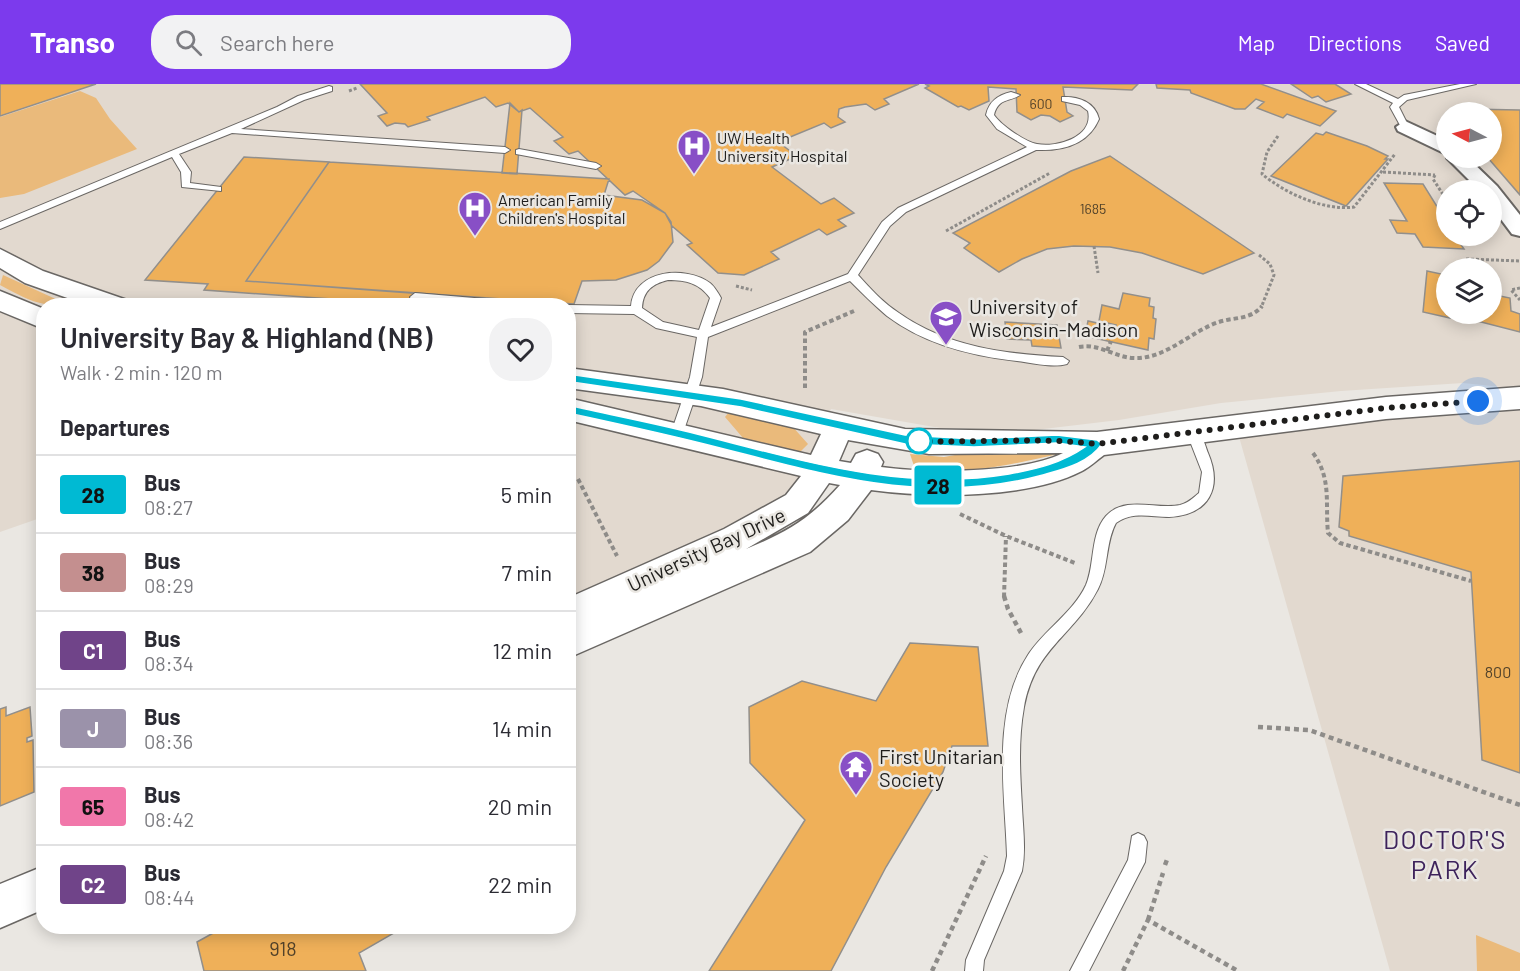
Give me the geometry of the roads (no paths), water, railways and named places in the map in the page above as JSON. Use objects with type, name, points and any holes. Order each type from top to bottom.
[{"type":"street","points":[[1405,127],[1436,143]]},
{"type":"street","points":[[1468,168],[1480,180]]},
{"type":"street","points":[[1502,205],[1520,229]]},
{"type":"street","points":[[0,257],[34,277],[94,298]]},
{"type":"street","points":[[0,300],[36,316]]},
{"type":"street","points":[[576,379],[690,394],[840,425],[871,434],[942,443],[1057,439],[1097,444],[1386,408],[1520,398]]},
{"type":"street","points":[[576,411],[677,433],[861,479],[919,484],[980,483],[1071,463],[1097,444]]},
{"type":"street","name":"University Bay Drive","points":[[576,611],[766,524],[797,504],[812,486],[821,470],[840,425]]},
{"type":"street","name":"University Bay Drive","points":[[576,639],[798,542],[836,511],[861,479],[869,454],[871,434]]},
{"type":"street","points":[[0,906],[36,890]]},
{"type":"lane","points":[[1359,84],[1398,103]]},
{"type":"lane","points":[[1405,127],[1394,107],[1404,98],[1472,84]]},
{"type":"lane","points":[[0,226],[301,98],[329,89]]},
{"type":"lane","points":[[1016,95],[995,102],[990,115],[999,127],[1034,147]]},
{"type":"lane","points":[[576,309],[636,310],[660,326],[703,335],[852,276],[886,224],[902,210],[1034,147],[1062,146],[1082,139],[1093,127],[1094,120],[1089,106],[1081,101],[1065,99]]},
{"type":"lane","points":[[229,130],[505,150]]},
{"type":"lane","points":[[519,152],[596,166]]},
{"type":"lane","points":[[174,153],[186,172],[184,185],[218,189]]},
{"type":"lane","points":[[636,310],[637,295],[651,282],[673,276],[696,279],[712,290],[716,298],[703,335],[690,394],[677,433]]},
{"type":"lane","points":[[852,276],[877,301],[910,326],[958,345],[1015,359],[1063,361]]},
{"type":"lane","points":[[974,971],[975,960],[1013,871],[1016,856],[1014,739],[1023,679],[1032,661],[1083,603],[1094,584],[1107,527],[1112,518],[1127,510],[1173,512],[1184,510],[1197,503],[1206,493],[1208,471],[1192,431]]},
{"type":"lane","points":[[1080,971],[1136,862],[1138,842]]},
{"type":"place","name":"UW Health University Hospital","points":[[694,175]]},
{"type":"place","name":"American Family Children's Hospital","points":[[475,237]]},
{"type":"place","name":"University of Wisconsin-Madison","points":[[946,346]]},
{"type":"place","name":"First Unitarian Society","points":[[856,796]]},
{"type":"district","name":"DOCTOR'S PARK","points":[[1445,853]]}]
